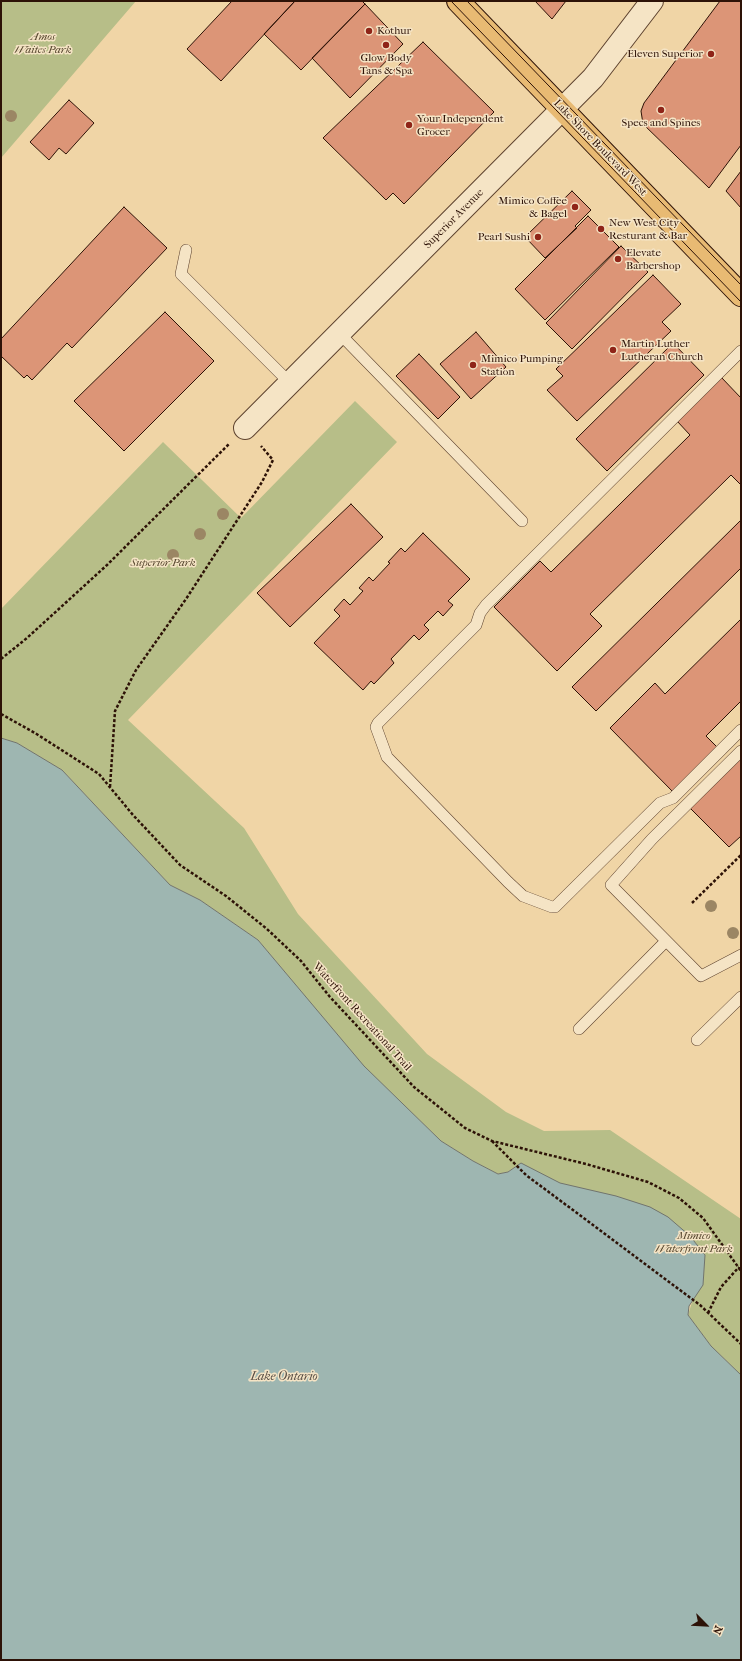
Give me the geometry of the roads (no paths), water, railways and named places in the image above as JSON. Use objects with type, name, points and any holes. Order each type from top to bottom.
[{"type":"main road","name":"Lake Shore Boulevard West","points":[[458,1],[741,295]]},
{"type":"street","name":"Superior Avenue","points":[[246,428],[593,78],[652,1]]},
{"type":"lane","points":[[186,250],[181,274],[290,383]]},
{"type":"lane","points":[[339,333],[522,521]]},
{"type":"lane","points":[[741,351],[486,605],[480,613],[476,625],[378,723],[376,727],[387,757],[508,882],[523,896],[552,907],[555,907],[660,803],[673,798],[741,730]]},
{"type":"lane","points":[[741,751],[652,839],[611,885],[701,976],[741,955]]},
{"type":"lane","points":[[579,1029],[666,941]]},
{"type":"lane","points":[[697,1040],[741,996]]},
{"type":"water","name":"Lake Ontario","points":[[1,738],[17,743],[62,770],[170,885],[200,900],[258,940],[364,1066],[441,1141],[473,1161],[498,1174],[508,1172],[521,1163],[560,1183],[616,1196],[650,1207],[668,1217],[690,1236],[705,1255],[703,1285],[689,1306],[688,1315],[711,1346],[741,1375],[741,1660],[1,1660]]},
{"type":"tram line","points":[[451,1],[741,302]]},
{"type":"tram line","points":[[467,1],[741,285]]},
{"type":"place","name":"Kothur","points":[[369,31]]},
{"type":"place","name":"Glow Body Tans & Spa","points":[[386,45]]},
{"type":"place","name":"Eleven Superior","points":[[711,54]]},
{"type":"place","name":"Specs and Spines","points":[[661,110]]},
{"type":"place","name":"Your Independent Grocer","points":[[409,125]]},
{"type":"place","name":"Mimico Coffee & Bagel","points":[[575,207]]},
{"type":"place","name":"New West City Resturant & Bar","points":[[601,229]]},
{"type":"place","name":"Pearl Sushi","points":[[538,237]]},
{"type":"place","name":"Elevate Barbershop","points":[[618,259]]},
{"type":"place","name":"Martin Luther Lutheran Church","points":[[613,350]]},
{"type":"place","name":"Mimico Pumping Station","points":[[473,365]]},
{"type":"park label","name":"Amos Waites Park","points":[[43,43]]},
{"type":"park label","name":"Superior Park","points":[[163,563]]},
{"type":"park label","name":"Mimico Waterfront Park","points":[[694,1242]]}]
